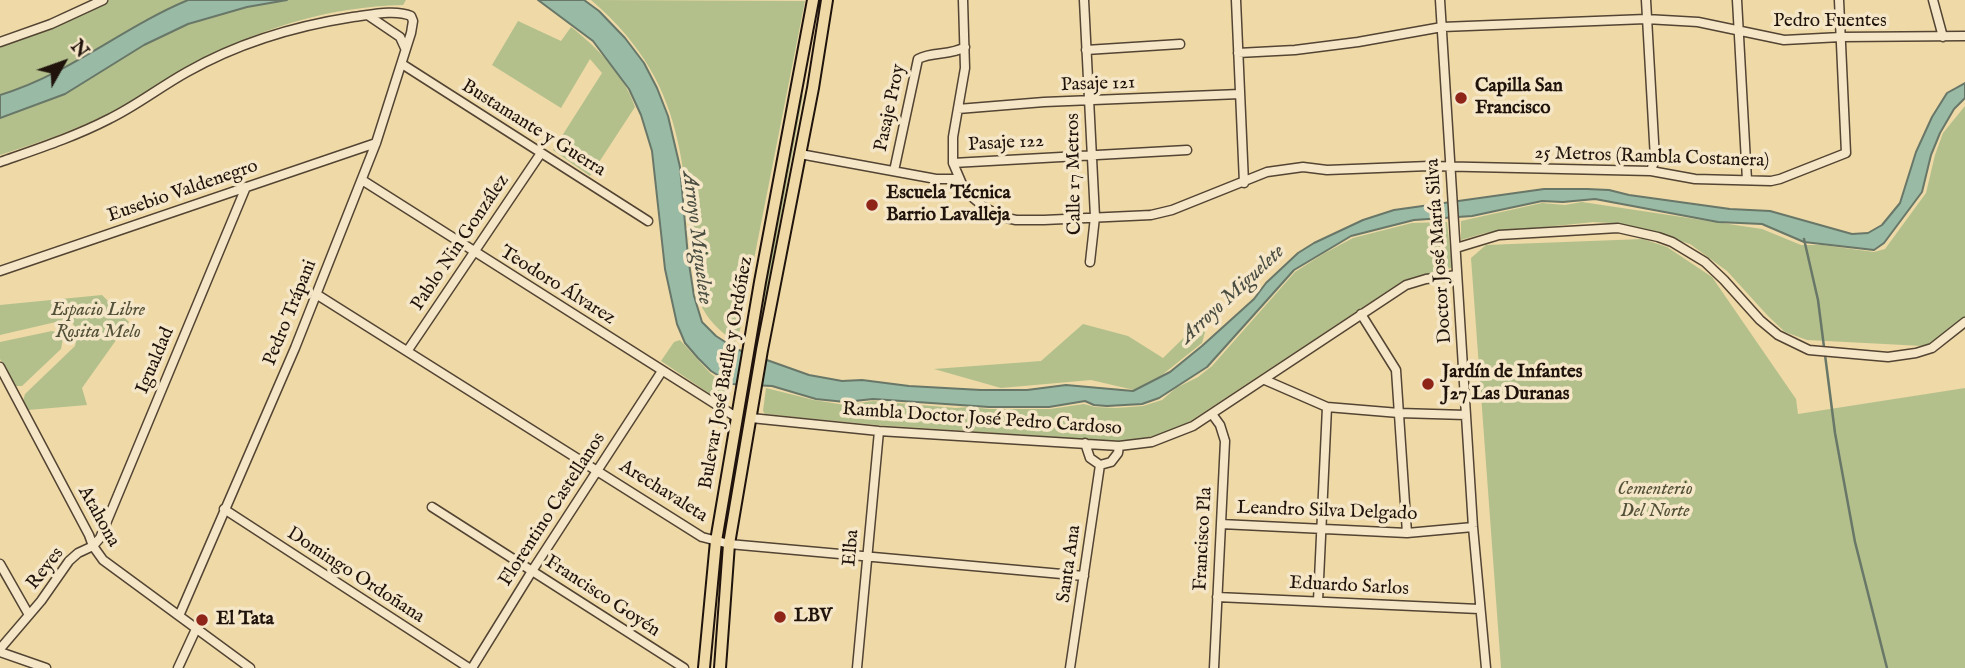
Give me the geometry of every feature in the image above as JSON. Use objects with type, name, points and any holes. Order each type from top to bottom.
[{"type":"main road","name":"Bulevar José Batlle y Ordóñez","points":[[704,668],[716,541],[736,418],[813,0]]},
{"type":"main road","name":"Bulevar José Batlle y Ordóñez","points":[[720,668],[729,544],[827,0]]},
{"type":"street","points":[[0,42],[51,24],[103,0]]},
{"type":"street","points":[[800,154],[936,179],[958,179],[953,163],[953,137],[965,63],[963,0]]},
{"type":"street","name":"Calle 17 Metros","points":[[1084,0],[1095,217],[1090,262]]},
{"type":"street","points":[[1236,0],[1244,183]]},
{"type":"street","name":"Doctor José María Silva","points":[[1440,0],[1473,527],[1486,668]]},
{"type":"street","points":[[1646,0],[1655,159],[1651,171]]},
{"type":"street","points":[[1737,0],[1747,180]]},
{"type":"street","points":[[1839,0],[1841,37]]},
{"type":"street","points":[[1933,0],[1943,37]]},
{"type":"street","name":"Pedro Trápani","points":[[179,616],[316,295],[376,143],[402,64],[413,27],[411,16],[403,13],[366,15]]},
{"type":"street","points":[[0,162],[111,119],[198,66],[244,45],[291,30],[366,15],[396,34],[405,49]]},
{"type":"street","name":"Pedro Fuentes","points":[[1238,53],[1333,46],[1442,27],[1646,19],[1688,20],[1784,40],[1965,36]]},
{"type":"street","name":"25 Metros (Rambla Costanera)","points":[[958,179],[974,199],[1002,217],[1016,220],[1151,215],[1172,210],[1279,169],[1303,167],[1327,170],[1429,166],[1651,171],[1695,179],[1771,181],[1846,153],[1841,37]]},
{"type":"street","points":[[1086,50],[1180,44]]},
{"type":"street","name":"Pasaje Proy","points":[[894,172],[918,59],[927,55],[950,54],[965,47]]},
{"type":"street","points":[[950,54],[965,63]]},
{"type":"street","name":"Bustamante y Guerra","points":[[402,64],[648,221]]},
{"type":"street","points":[[798,85],[813,88]]},
{"type":"street","name":"Pasaje 121","points":[[958,109],[1240,94]]},
{"type":"street","name":"Eusebio Valdenegro","points":[[0,271],[376,143]]},
{"type":"street","name":"Pasaje 122","points":[[953,163],[1188,150]]},
{"type":"street","name":"Pablo Nin González","points":[[408,351],[541,153]]},
{"type":"street","name":"Teodoro Álvarez","points":[[362,180],[736,418]]},
{"type":"street","name":"Igualdad","points":[[93,546],[100,538],[246,187]]},
{"type":"street","points":[[1456,248],[1499,235],[1618,228],[1658,237],[1672,242],[1705,262],[1760,320],[1778,335],[1809,350],[1888,357],[1916,353],[1932,348],[1965,322]]},
{"type":"street","name":"Rambla Doctor José Pedro Cardoso","points":[[751,418],[879,430],[1119,446],[1166,438],[1193,426],[1361,314],[1416,281],[1457,275]]},
{"type":"street","name":"Arechavaleta","points":[[316,295],[702,537],[729,544],[1084,576]]},
{"type":"street","points":[[1361,314],[1396,370],[1406,533]]},
{"type":"street","name":"Atahona","points":[[0,367],[93,546],[103,560],[250,668]]},
{"type":"street","name":"Florentino Castellanos","points":[[470,668],[662,371]]},
{"type":"street","points":[[1265,380],[1327,407],[1466,415]]},
{"type":"street","points":[[1318,601],[1327,407]]},
{"type":"street","name":"Francisco Pla","points":[[1212,414],[1220,425],[1225,441],[1214,668]]},
{"type":"street","name":"Elba","points":[[857,668],[879,430]]},
{"type":"street","points":[[1085,443],[1090,458],[1100,465],[1115,458],[1119,446]]},
{"type":"street","name":"Santa Ana","points":[[1070,668],[1100,465]]},
{"type":"street","name":"Francisco Goyén","points":[[432,507],[684,668]]},
{"type":"street","name":"Domingo Ordoñana","points":[[224,509],[470,668]]},
{"type":"street","name":"Leandro Silva Delgado","points":[[1221,524],[1406,533],[1473,527]]},
{"type":"street","name":"Reyes","points":[[0,651],[41,601],[69,561],[93,546]]},
{"type":"street","points":[[0,564],[29,615]]},
{"type":"street","name":"Eduardo Sarlos","points":[[1217,597],[1479,609]]},
{"type":"street","points":[[178,668],[196,629]]},
{"type":"street","points":[[0,651],[46,668]]},
{"type":"green space","points":[[109,0],[188,0],[141,23],[49,76],[0,95],[0,45]]},
{"type":"green space","points":[[287,0],[406,0],[403,5],[324,14],[251,37],[192,65],[105,115],[0,155],[0,118],[65,94],[144,45],[188,24],[247,7]]},
{"type":"green space","points":[[591,0],[805,1],[740,330],[735,342],[714,325],[700,303],[684,177],[667,103],[650,68],[625,34]]},
{"type":"green space","points":[[518,21],[561,41],[571,27],[609,63],[630,95],[635,107],[590,176],[553,150],[602,73],[590,59],[561,108],[492,65]]},
{"type":"green space","points":[[803,95],[756,350],[753,350],[801,96]]},
{"type":"green space","points":[[1965,106],[1965,318],[1940,342],[1923,346],[1807,340],[1785,332],[1727,271],[1690,244],[1623,224],[1594,222],[1485,233],[1461,240],[1461,221],[1542,203],[1565,205],[1582,202],[1762,229],[1801,245],[1874,252],[1885,249],[1926,193],[1943,133]]},
{"type":"green space","points":[[1447,222],[1452,267],[1446,271],[1404,280],[1169,433],[1118,441],[876,425],[765,414],[763,411],[766,388],[845,405],[873,401],[989,409],[1050,409],[1084,404],[1116,408],[1143,406],[1162,400],[1212,366],[1295,272],[1323,254],[1353,238],[1412,223]]},
{"type":"green space","name":"Cementerio Del Norte","points":[[1643,239],[1667,247],[1712,277],[1796,399],[1798,414],[1965,388],[1965,668],[1501,668],[1471,258],[1486,245]]},
{"type":"green space","name":"Espacio Libre Rosita Melo","points":[[102,295],[129,322],[82,388],[87,405],[28,410],[23,401],[25,394],[75,346],[78,331],[73,324],[56,322],[0,335],[0,305]]},
{"type":"green space","points":[[1211,311],[1202,343],[1162,375],[1134,390],[1091,380],[1001,388],[934,369],[1041,361],[1083,324],[1128,336],[1163,358]]},
{"type":"green space","points":[[52,331],[63,338],[61,349],[22,386],[15,386],[0,359],[0,342]]},
{"type":"green space","points":[[680,340],[710,373],[729,388],[725,404],[661,361],[674,342]]},
{"type":"shaded area","points":[[188,0],[287,0],[247,7],[188,24],[144,45],[65,94],[0,118],[0,95],[49,76],[141,23]]},
{"type":"shaded area","points":[[538,0],[584,0],[599,11],[644,63],[657,88],[668,116],[680,167],[688,257],[694,296],[702,322],[716,336],[736,349],[809,375],[842,381],[862,380],[909,386],[1027,390],[1066,385],[1133,391],[1170,372],[1202,346],[1254,299],[1266,283],[1298,253],[1363,220],[1394,210],[1544,189],[1609,190],[1730,209],[1770,211],[1852,234],[1868,233],[1882,225],[1900,203],[1916,152],[1932,117],[1947,93],[1965,83],[1965,98],[1954,109],[1940,133],[1931,155],[1922,192],[1884,243],[1874,250],[1804,242],[1762,224],[1718,222],[1595,199],[1542,201],[1472,216],[1414,220],[1351,236],[1294,270],[1207,367],[1159,398],[1142,404],[1107,406],[1085,401],[1049,407],[989,407],[873,399],[845,402],[816,399],[772,386],[732,384],[711,371],[685,343],[677,324],[665,269],[652,151],[641,115],[629,89],[593,41]]},
{"type":"waterway","points":[[1804,239],[1818,300],[1835,433],[1855,542],[1887,668]]},
{"type":"place","name":"Capilla San Francisco","points":[[1461,98]]},
{"type":"place","name":"Escuela Técnica Barrio Lavalleja","points":[[872,205]]},
{"type":"place","name":"Jardín de Infantes J27 Las Duranas","points":[[1428,384]]},
{"type":"place","name":"LBV","points":[[780,617]]},
{"type":"place","name":"El Tata","points":[[202,620]]},
{"type":"water label","name":"Arroyo Miguelete","points":[[696,238]]},
{"type":"water label","name":"Arroyo Miguelete","points":[[1233,295]]}]
